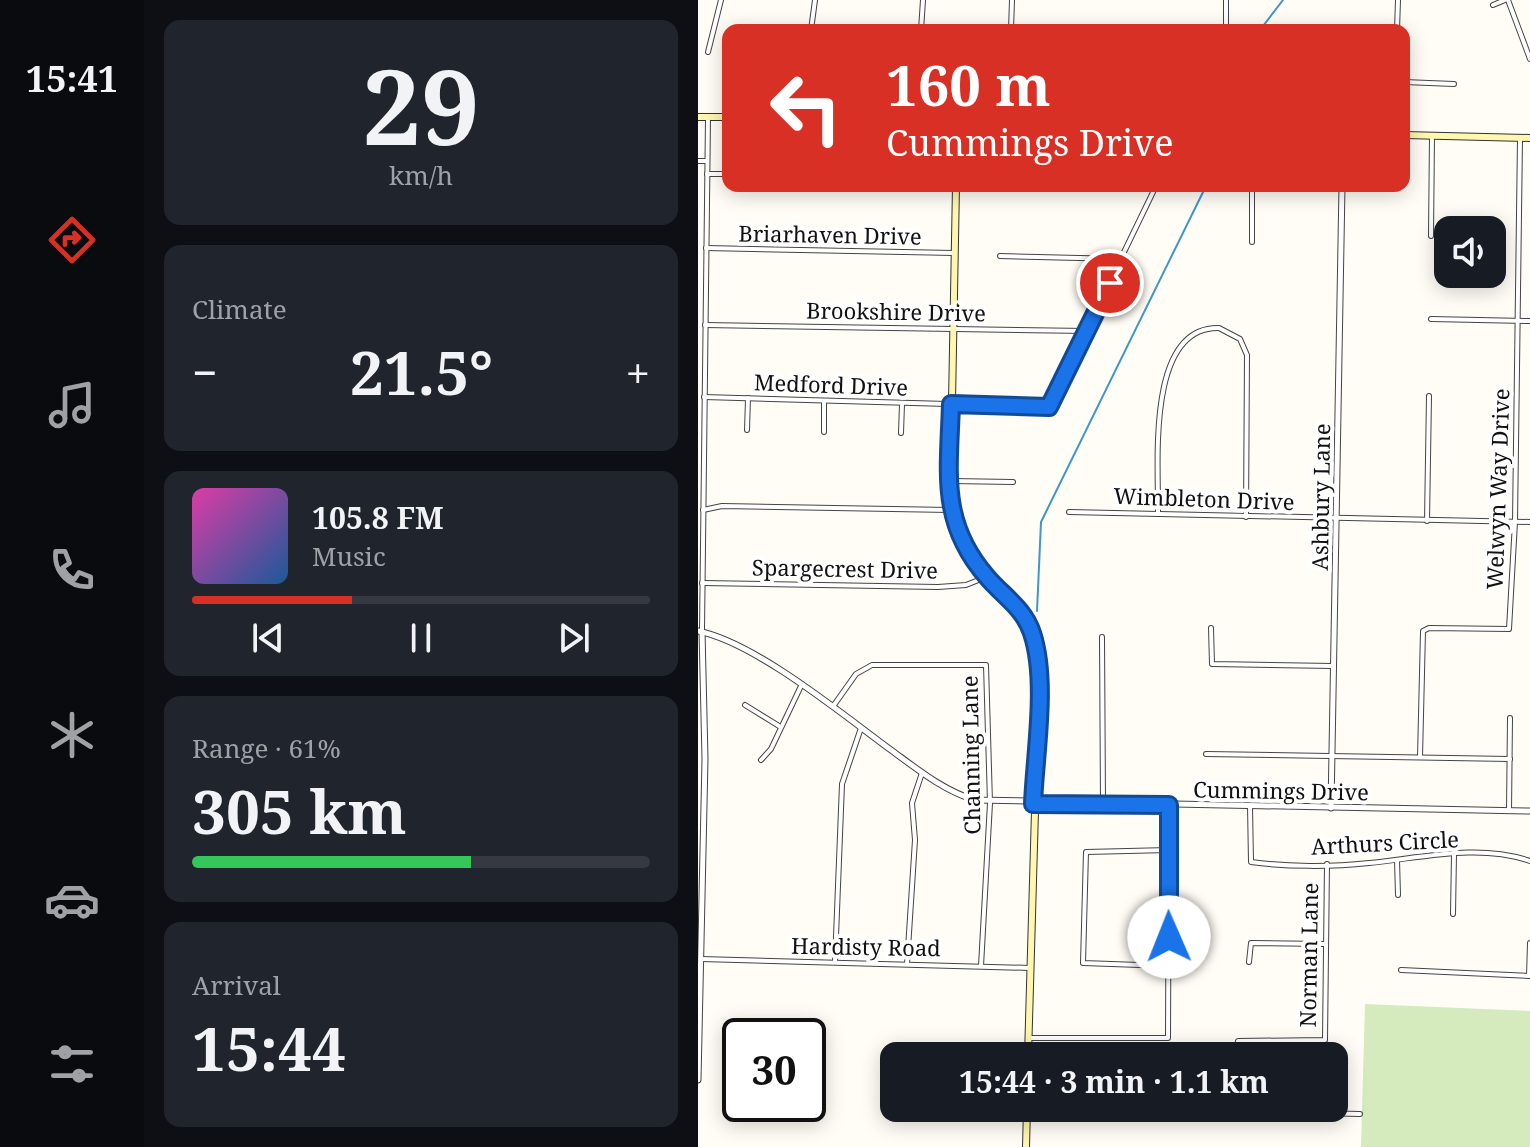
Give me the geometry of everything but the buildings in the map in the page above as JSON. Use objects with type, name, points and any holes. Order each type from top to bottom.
[{"type":"main road","points":[[698,117],[722,117]]},
{"type":"main road","points":[[1410,135],[1530,138]]},
{"type":"main road","points":[[956,192],[948,481],[950,510],[958,536],[986,577],[1023,613],[1038,655],[1029,1042]]},
{"type":"main road","points":[[1026,1147],[1027,1122]]},
{"type":"street","points":[[708,52],[721,0]]},
{"type":"street","points":[[812,24],[815,0]]},
{"type":"street","points":[[921,24],[923,0]]},
{"type":"street","points":[[1011,24],[1012,0]]},
{"type":"street","points":[[1226,0],[1226,24]]},
{"type":"street","points":[[1397,24],[1398,0]]},
{"type":"street","points":[[1493,5],[1506,0],[1530,59]]},
{"type":"street","points":[[1410,82],[1454,84]]},
{"type":"street","points":[[698,1080],[701,959],[700,631],[708,117]]},
{"type":"street","points":[[1431,236],[1432,135]]},
{"type":"street","name":"Welwyn Way Drive","points":[[1420,757],[1423,631],[1429,628],[1509,629],[1515,522],[1520,138]]},
{"type":"street","points":[[698,161],[707,161]]},
{"type":"street","points":[[707,174],[722,174]]},
{"type":"street","points":[[1087,331],[1153,192]]},
{"type":"street","points":[[1252,192],[1252,242]]},
{"type":"street","name":"Ashbury Lane","points":[[1331,808],[1342,192]]},
{"type":"street","name":"Briarhaven Drive","points":[[706,248],[954,253]]},
{"type":"street","points":[[1000,256],[1122,259]]},
{"type":"street","points":[[698,294],[705,295]]},
{"type":"street","points":[[1431,319],[1530,321]]},
{"type":"street","name":"Brookshire Drive","points":[[705,325],[1087,331]]},
{"type":"street","points":[[1158,514],[1164,376],[1178,351],[1201,331],[1219,328],[1234,334],[1244,345],[1248,366],[1246,517]]},
{"type":"street","name":"Medford Drive","points":[[704,397],[1043,407],[1051,404],[1087,331]]},
{"type":"street","points":[[698,369],[705,369]]},
{"type":"street","points":[[1427,521],[1429,396]]},
{"type":"street","points":[[747,430],[748,398]]},
{"type":"street","points":[[824,401],[824,432]]},
{"type":"street","points":[[901,433],[902,403]]},
{"type":"street","points":[[948,481],[1013,482]]},
{"type":"street","points":[[703,510],[722,506],[950,510]]},
{"type":"street","name":"Wimbleton Drive","points":[[1069,512],[1530,522]]},
{"type":"street","name":"Spargecrest Drive","points":[[702,583],[938,587],[966,585],[986,577]]},
{"type":"street","points":[[1211,628],[1212,664],[1335,666]]},
{"type":"street","name":"Cummings Drive","points":[[700,631],[744,649],[834,705],[922,773],[964,797],[990,803],[1530,811]]},
{"type":"street","points":[[1102,637],[1103,804]]},
{"type":"street","name":"Channing Lane","points":[[834,705],[856,674],[872,665],[986,665],[990,803],[981,966]]},
{"type":"street","points":[[761,760],[771,749],[779,726],[801,686]]},
{"type":"street","points":[[745,705],[779,726]]},
{"type":"street","points":[[1509,811],[1510,718]]},
{"type":"street","points":[[835,962],[842,784],[861,728]]},
{"type":"street","points":[[1206,754],[1510,759]]},
{"type":"street","points":[[907,964],[915,840],[912,803],[922,773]]},
{"type":"street","points":[[1029,1038],[1166,1040],[1169,1035],[1170,966],[1169,805]]},
{"type":"street","name":"Arthurs Circle","points":[[1250,806],[1249,861],[1327,864],[1454,854],[1498,855],[1530,861]]},
{"type":"street","points":[[1169,850],[1086,852],[1083,963],[1170,966]]},
{"type":"street","points":[[1453,914],[1454,854]]},
{"type":"street","points":[[1397,860],[1398,895]]},
{"type":"street","name":"Norman Lane","points":[[1238,1042],[1325,1040],[1327,864]]},
{"type":"street","points":[[1249,962],[1251,943],[1326,944]]},
{"type":"street","points":[[1401,970],[1529,976],[1530,943]]},
{"type":"street","name":"Hardisty Road","points":[[701,959],[1030,968]]},
{"type":"street","points":[[1348,1114],[1360,1114]]},
{"type":"green space","points":[[1365,1004],[1530,1011],[1530,1147],[1361,1147]]},
{"type":"waterway","points":[[1265,24],[1283,0]]},
{"type":"waterway","points":[[1037,611],[1041,522],[1203,192]]},
{"type":"route","points":[[1110,283],[1049,407],[951,404],[948,497],[958,536],[986,577],[1023,613],[1032,632],[1039,671],[1033,804],[1169,805],[1169,937]]}]
